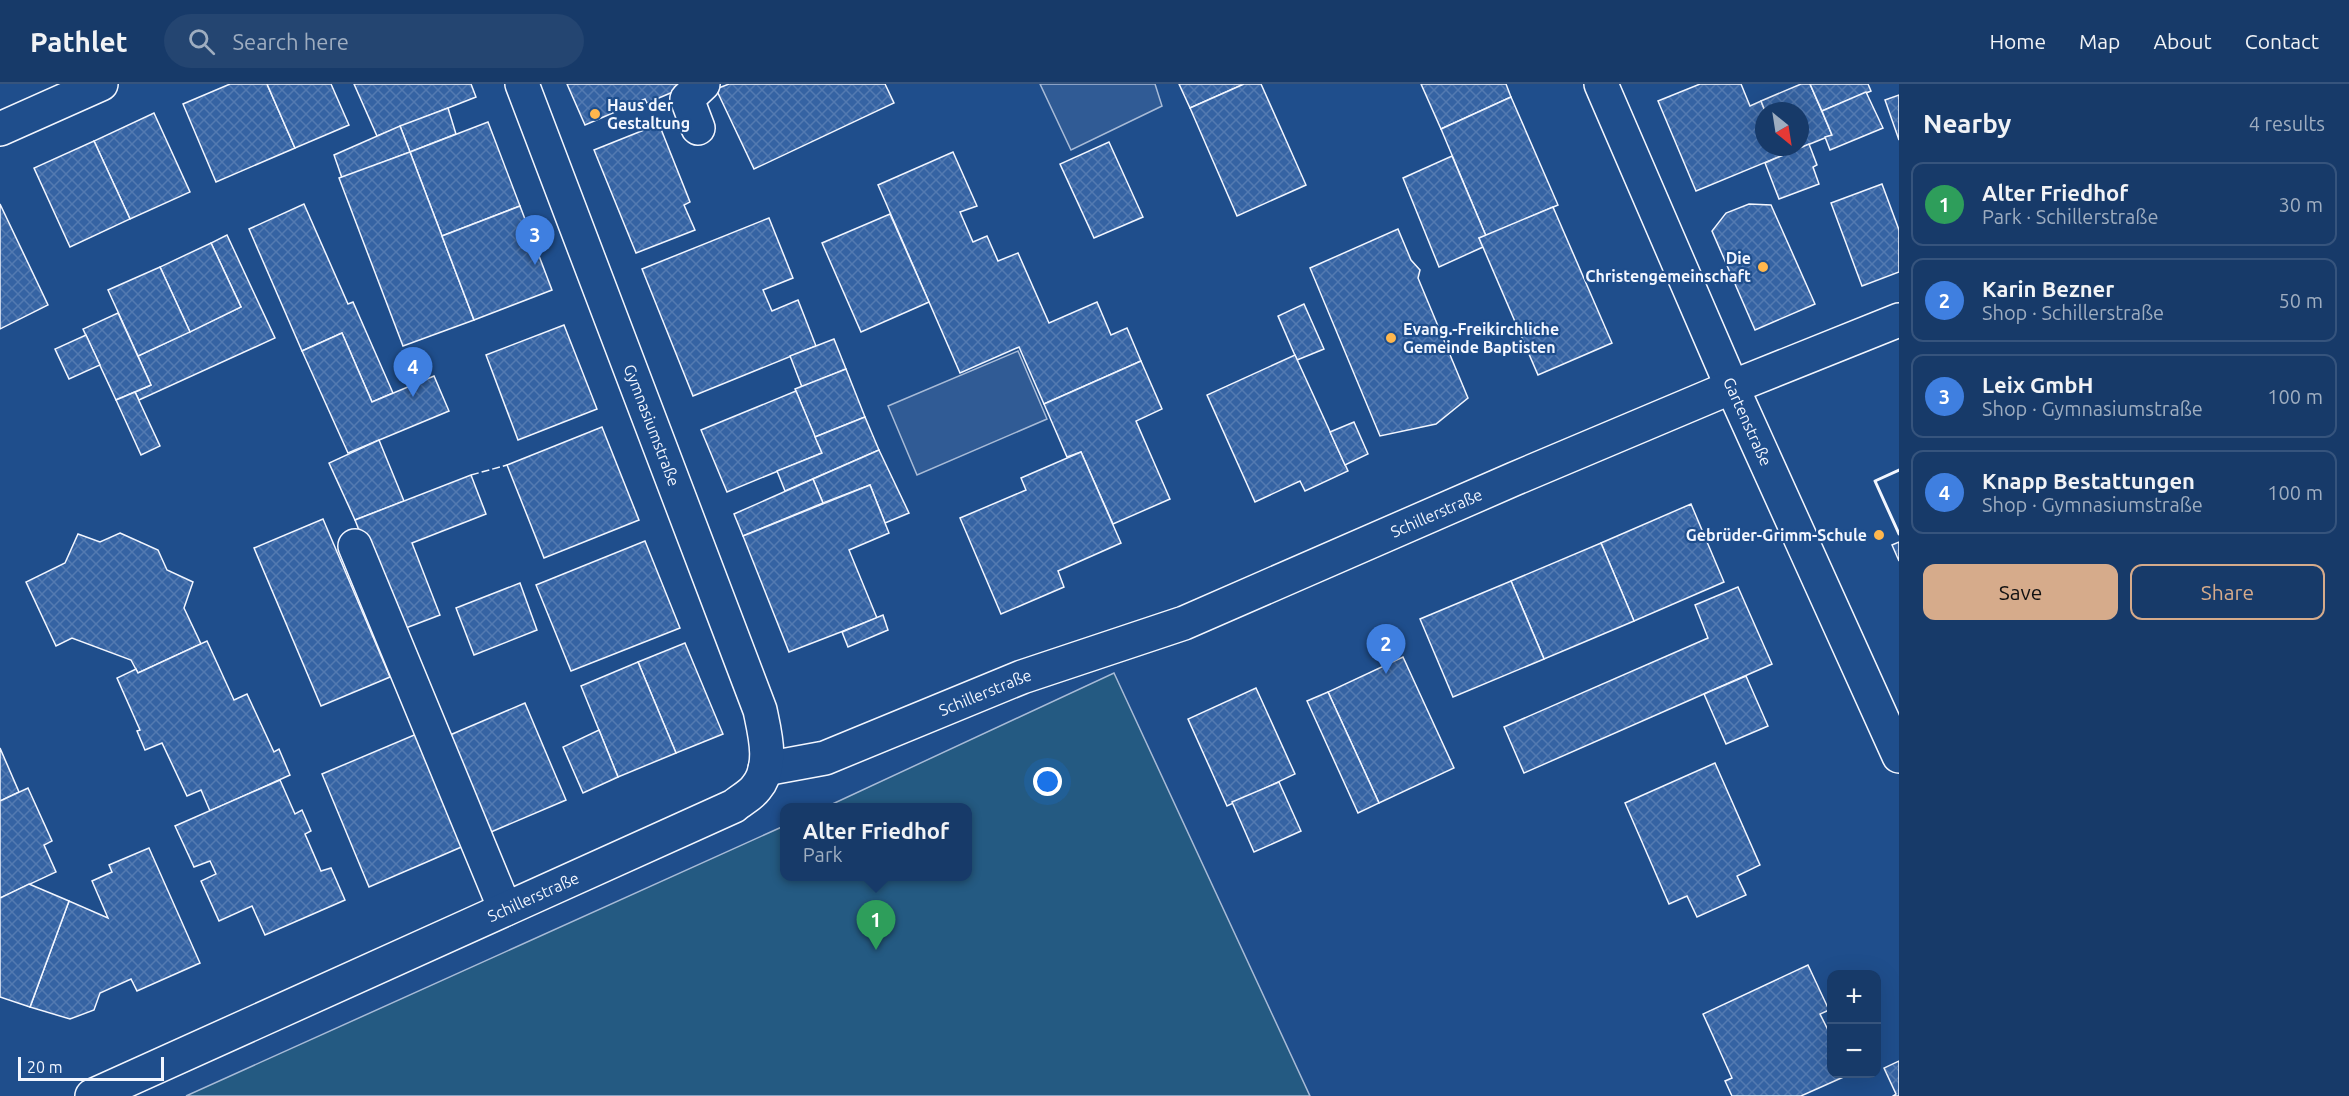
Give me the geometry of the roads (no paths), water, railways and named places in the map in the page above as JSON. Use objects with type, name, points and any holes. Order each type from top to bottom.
[{"type":"street","points":[[0,129],[101,84]]},
{"type":"street","name":"Gymnasiumstraße","points":[[522,84],[760,710],[767,743],[765,769]]},
{"type":"street","points":[[698,128],[687,99],[703,84]]},
{"type":"street","name":"Gartenstraße","points":[[1601,84],[1732,387],[1899,756]]},
{"type":"street","name":"Schillerstraße","points":[[92,1096],[734,806],[757,788],[765,769],[825,758],[1022,677],[1184,623],[1732,387],[1899,320]]},
{"type":"street","points":[[355,546],[505,909]]},
{"type":"place","name":"Haus der Gestaltung","points":[[595,114]]},
{"type":"place","name":"Leix GmbH","points":[[535,265]]},
{"type":"place","name":"Die Christengemeinschaft","points":[[1763,267]]},
{"type":"place","name":"Evang.-Freikirchliche Gemeinde Baptisten","points":[[1391,338]]},
{"type":"place","name":"Knapp Bestattungen","points":[[413,397]]},
{"type":"place","name":"Gebrüder-Grimm-Schule","points":[[1879,535]]},
{"type":"place","name":"Karin Bezner","points":[[1386,674]]},
{"type":"place","name":"Alter Friedhof","points":[[876,950]]}]
